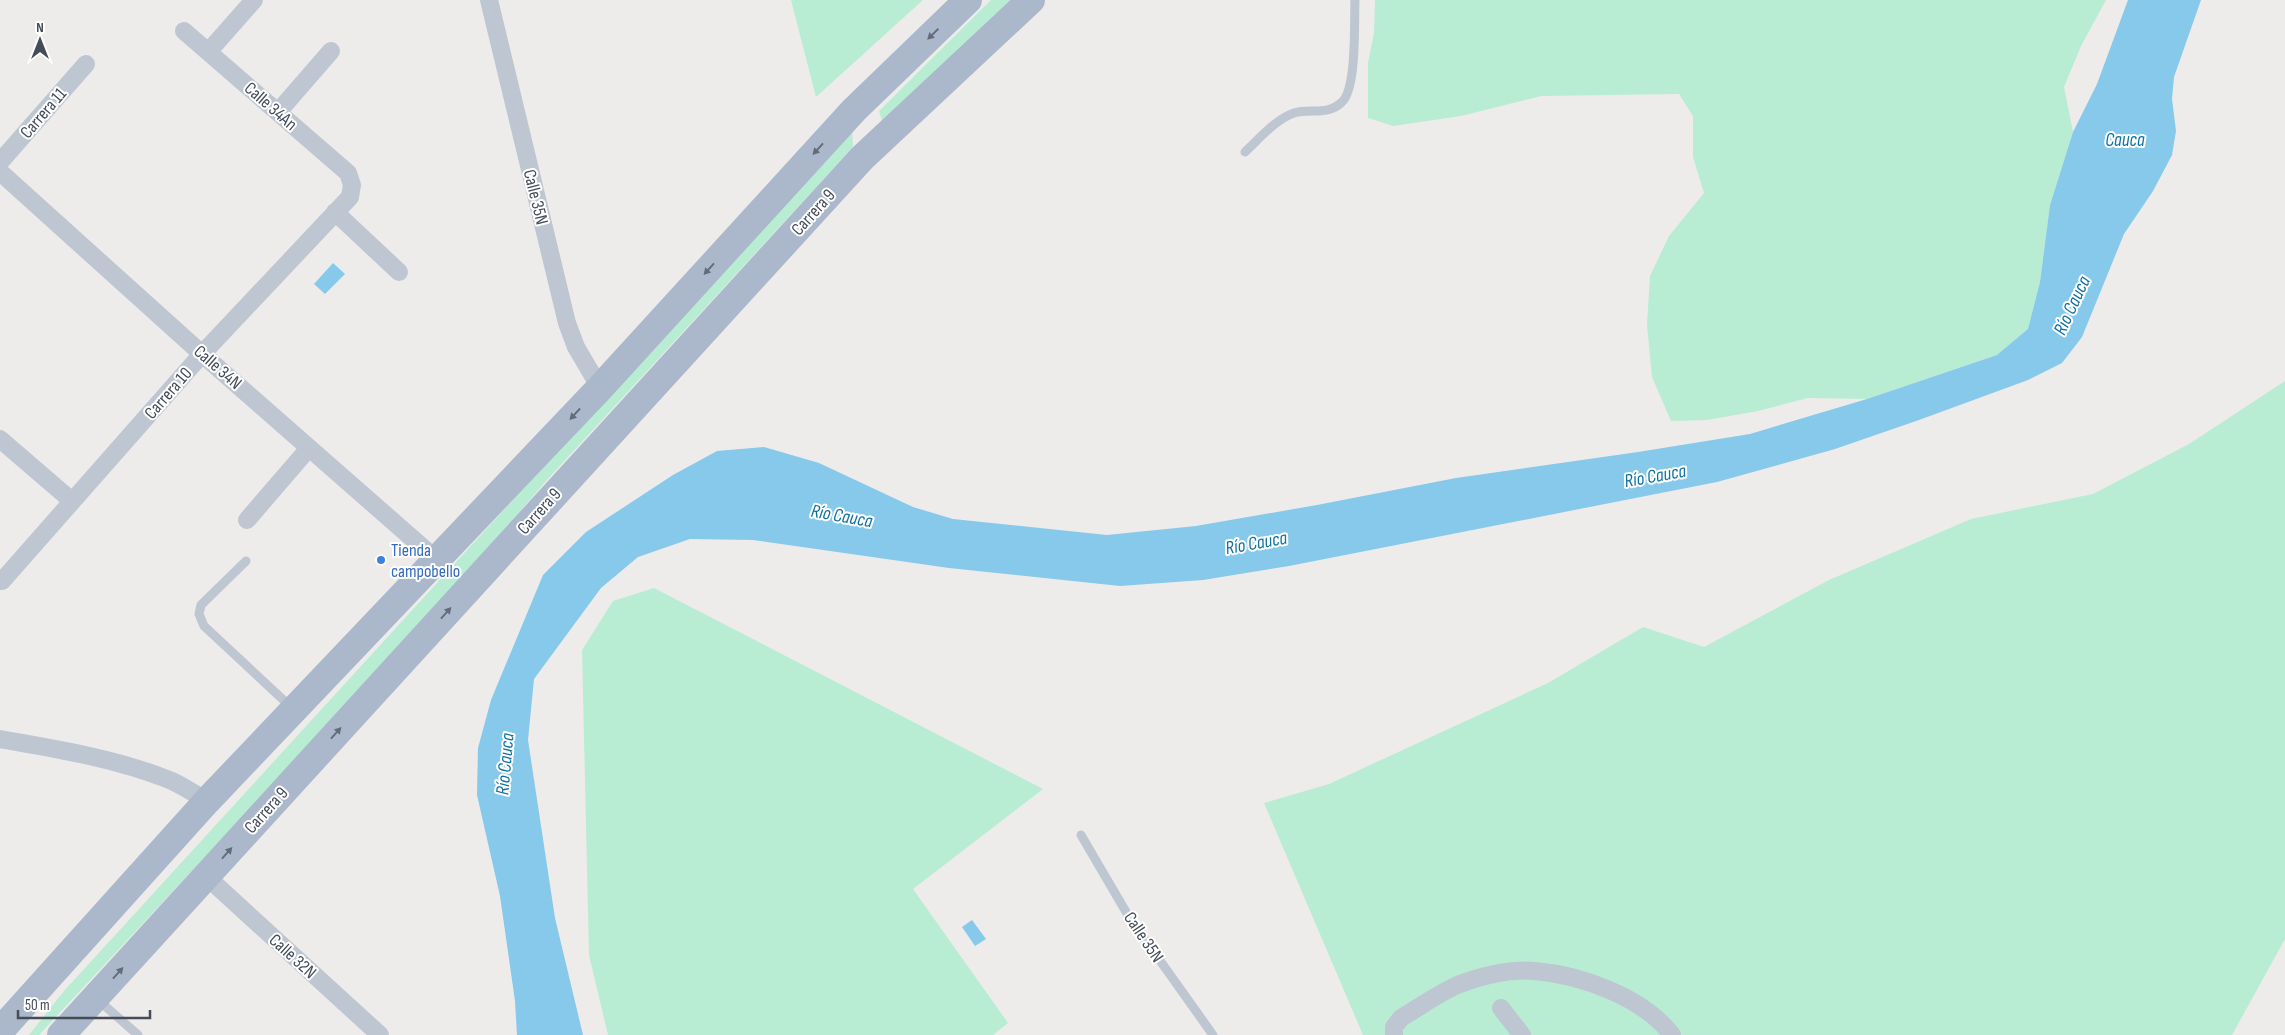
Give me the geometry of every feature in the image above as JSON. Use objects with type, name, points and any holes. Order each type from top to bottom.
[{"type":"main road","points":[[0,1031],[207,801],[600,388],[854,110],[968,0]]},
{"type":"main road","name":"Carrera 9","points":[[61,1035],[862,158],[1031,0]]},
{"type":"main road","points":[[854,110],[864,116],[866,126],[862,158]]},
{"type":"street","points":[[209,51],[254,0]]},
{"type":"street","name":"Calle 35N","points":[[489,0],[567,323],[576,347],[600,388]]},
{"type":"street","name":"Calle 34An","points":[[184,31],[348,173],[352,185]]},
{"type":"street","points":[[278,112],[331,51]]},
{"type":"street","name":"Carrera 11","points":[[0,162],[86,64]]},
{"type":"street","name":"Calle 34N","points":[[0,172],[202,354],[437,560]]},
{"type":"street","name":"Carrera 10","points":[[2,581],[202,354],[350,197],[352,185]]},
{"type":"street","points":[[335,212],[399,272]]},
{"type":"street","points":[[0,438],[72,501]]},
{"type":"street","points":[[247,520],[309,448]]},
{"type":"street","points":[[0,739],[64,750],[128,767],[168,779],[207,801]]},
{"type":"street","name":"Calle 32N","points":[[206,876],[380,1035]]},
{"type":"street","points":[[1394,1035],[1394,1027],[1401,1018],[1458,985],[1495,976],[1534,971],[1587,980],[1637,1005],[1662,1022],[1672,1035]]},
{"type":"street","points":[[1501,1008],[1522,1035]]},
{"type":"lane","points":[[1245,152],[1283,119],[1294,113],[1320,112],[1331,109],[1342,102],[1351,81],[1355,0]]},
{"type":"lane","points":[[246,561],[201,605],[200,614],[204,626],[294,710]]},
{"type":"lane","name":"Calle 35N","points":[[1081,835],[1129,917],[1213,1035]]},
{"type":"lane","points":[[96,997],[138,1035]]},
{"type":"green space","points":[[791,0],[923,0],[816,97]]},
{"type":"green space","points":[[991,0],[1016,0],[883,124],[879,111]]},
{"type":"green space","points":[[1375,0],[2106,0],[2081,46],[2064,87],[2073,132],[2050,205],[2040,282],[2028,330],[1997,355],[1867,399],[1808,398],[1758,411],[1707,420],[1671,421],[1652,377],[1647,325],[1650,276],[1669,236],[1704,193],[1693,157],[1693,116],[1679,94],[1541,96],[1461,116],[1393,126],[1368,118],[1368,63],[1374,33]]},
{"type":"green space","points":[[852,129],[853,147],[546,481],[446,598],[39,1035],[29,1035],[64,991]]},
{"type":"green space","points":[[2285,381],[2285,939],[2232,1035],[1363,1035],[1264,803],[1329,784],[1548,683],[1643,627],[1704,647],[1829,580],[1971,519],[2093,494],[2189,444]]},
{"type":"green space","points":[[654,588],[1043,789],[913,889],[1008,1023],[993,1035],[608,1035],[589,955],[582,650],[613,601]]},
{"type":"water","name":"Cauca","points":[[2128,0],[2201,0],[2174,77],[2172,99],[2176,131],[2172,155],[2153,191],[2124,234],[2082,337],[2062,363],[2028,380],[1835,449],[1717,482],[1289,566],[1203,580],[1120,586],[949,568],[753,540],[690,539],[638,557],[601,588],[534,679],[528,740],[555,918],[583,1035],[517,1035],[515,1001],[500,896],[477,795],[478,748],[491,700],[543,575],[586,532],[673,475],[717,451],[764,447],[819,463],[913,507],[953,519],[1107,535],[1196,526],[1456,478],[1750,434],[1867,399],[1997,355],[2028,329],[2040,282],[2050,205],[2073,132],[2097,84]]},
{"type":"water","points":[[333,263],[345,274],[325,294],[314,284]]},
{"type":"water","points":[[972,920],[986,939],[975,946],[962,927]]},
{"type":"place","name":"Tienda campobello","points":[[381,560]]},
{"type":"water label","name":"Río Cauca","points":[[2071,305]]},
{"type":"water label","name":"Río Cauca","points":[[1655,475]]},
{"type":"water label","name":"Río Cauca","points":[[842,515]]},
{"type":"water label","name":"Río Cauca","points":[[1256,542]]},
{"type":"water label","name":"Río Cauca","points":[[504,764]]}]
